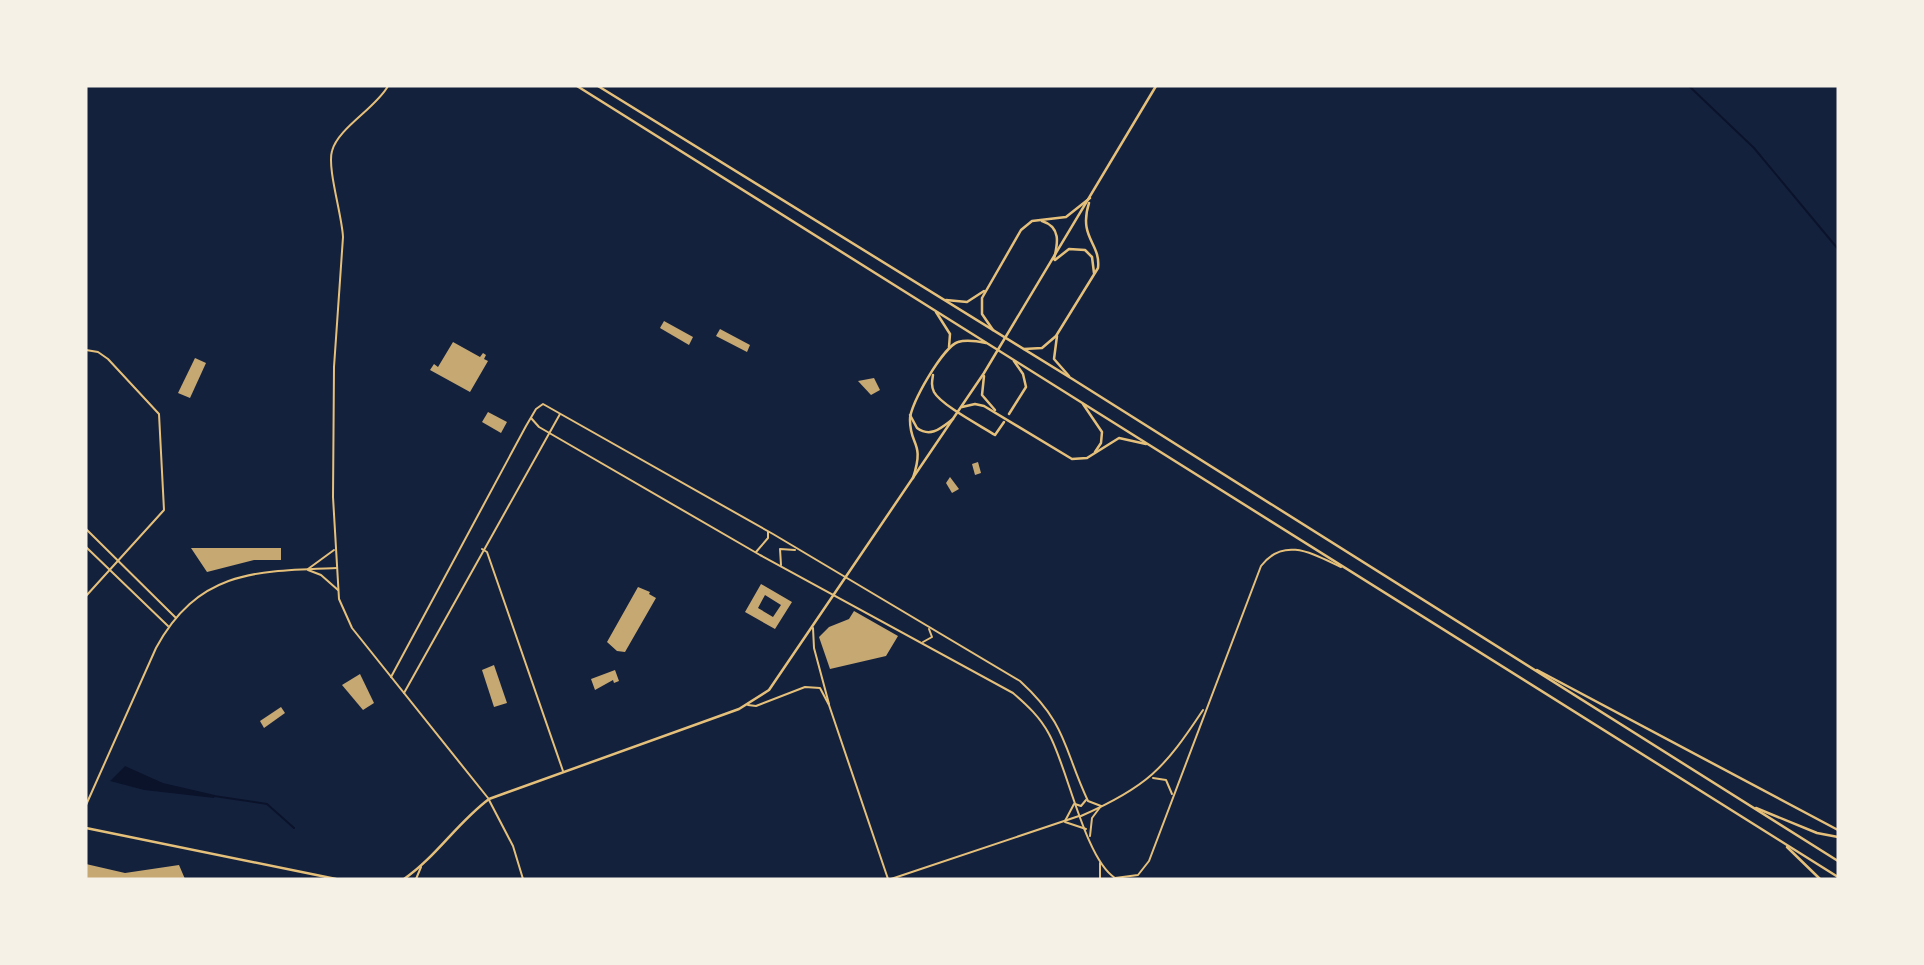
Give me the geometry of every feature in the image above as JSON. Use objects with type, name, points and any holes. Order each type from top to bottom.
[{"type":"main road","points":[[577,86],[1838,877]]},
{"type":"main road","points":[[598,86],[1074,380],[1838,861]]},
{"type":"main road","points":[[404,879],[421,867],[457,826],[489,799],[747,705],[769,690],[956,416],[1020,317],[1156,86]]},
{"type":"main road","points":[[995,332],[981,311],[984,291],[1021,230],[1035,220],[1066,216],[1092,196]]},
{"type":"main road","points":[[1017,346],[1042,348],[1058,334],[1094,275],[1098,261],[1084,225],[1092,196]]},
{"type":"main road","points":[[1035,220],[1048,223],[1055,230],[1058,240],[1053,262]]},
{"type":"main road","points":[[1053,262],[1069,249],[1085,250],[1092,257],[1094,275]]},
{"type":"main road","points":[[942,299],[965,303],[984,291]]},
{"type":"main road","points":[[910,484],[919,452],[910,414],[948,348],[949,332],[934,309]]},
{"type":"main road","points":[[1058,334],[1054,359],[1074,380]]},
{"type":"main road","points":[[948,348],[962,341],[987,343]]},
{"type":"main road","points":[[1009,357],[1020,368],[1026,383],[1021,398],[1009,414]]},
{"type":"main road","points":[[934,371],[932,387],[939,397],[995,435],[1004,422]]},
{"type":"main road","points":[[984,373],[982,395],[999,414]]},
{"type":"main road","points":[[1082,403],[1099,423],[1102,432],[1098,449],[1087,458]]},
{"type":"main road","points":[[962,407],[976,404],[999,414],[1063,456],[1079,460],[1087,458],[1119,438],[1149,445]]},
{"type":"main road","points":[[910,414],[917,428],[929,433],[956,416]]},
{"type":"main road","points":[[1524,664],[1838,830]]},
{"type":"main road","points":[[1748,804],[1817,832],[1838,837]]},
{"type":"main road","points":[[86,828],[336,879]]},
{"type":"main road","points":[[1779,840],[1820,879]]},
{"type":"street","points":[[388,86],[334,144],[331,152],[343,237],[332,438],[338,590],[352,628],[489,799],[513,846],[523,879]]},
{"type":"street","points":[[86,350],[100,352],[152,405],[160,422],[164,510],[86,596]]},
{"type":"street","points":[[391,677],[531,418],[543,404],[768,531],[929,629],[1003,670],[1037,697],[1065,739],[1086,799],[1092,805],[1101,806]]},
{"type":"street","points":[[404,694],[560,413]]},
{"type":"street","points":[[531,418],[535,425],[755,552],[999,683],[1028,706],[1051,736],[1074,804],[1100,862],[1115,878],[1130,878],[1144,871],[1258,570],[1271,554],[1284,548],[1300,549],[1347,569]]},
{"type":"street","points":[[86,529],[176,619]]},
{"type":"street","points":[[755,552],[768,538],[768,531]]},
{"type":"street","points":[[86,547],[169,628]]},
{"type":"street","points":[[307,569],[324,560],[337,548]]},
{"type":"street","points":[[781,565],[780,549],[796,550]]},
{"type":"street","points":[[482,550],[487,552],[563,771]]},
{"type":"street","points":[[86,806],[156,648],[176,619],[206,591],[230,578],[337,568]]},
{"type":"street","points":[[307,569],[321,575],[338,590]]},
{"type":"street","points":[[813,626],[814,648],[829,705],[889,879],[1064,822],[1101,806],[1150,778],[1174,755],[1205,707]]},
{"type":"street","points":[[923,642],[932,637],[929,629]]},
{"type":"street","points":[[747,705],[755,706],[812,686],[820,688],[829,705]]},
{"type":"street","points":[[1150,778],[1166,780],[1172,787],[1172,794]]},
{"type":"street","points":[[1074,804],[1083,805],[1086,799]]},
{"type":"street","points":[[1064,822],[1072,813],[1074,804]]},
{"type":"street","points":[[1090,837],[1092,818],[1101,806]]},
{"type":"street","points":[[1064,822],[1086,829]]},
{"type":"street","points":[[1100,862],[1100,879]]},
{"type":"street","points":[[416,879],[421,867]]},
{"type":"water","points":[[125,766],[163,783],[215,795],[214,798],[144,790],[110,781]]},
{"type":"building","points":[[664,321],[693,337],[689,345],[660,328]]},
{"type":"building","points":[[720,329],[750,345],[747,352],[716,336]]},
{"type":"building","points":[[453,342],[480,357],[483,353],[486,355],[484,359],[488,361],[470,392],[430,370],[434,364],[438,367]]},
{"type":"building","points":[[195,358],[206,363],[190,398],[178,393]]},
{"type":"building","points":[[874,378],[880,390],[871,395],[858,381]]},
{"type":"building","points":[[488,412],[507,422],[501,433],[482,422]]},
{"type":"building","points":[[978,462],[981,473],[975,475],[972,464]]},
{"type":"building","points":[[950,477],[959,489],[952,493],[946,483]]},
{"type":"building","points":[[191,548],[281,548],[281,560],[254,560],[207,572]]},
{"type":"building","points":[[761,584],[792,602],[775,629],[745,612]],"holes":[[[765,595],[781,605],[773,617],[758,608]]]},
{"type":"building","points":[[638,587],[656,598],[625,652],[617,651],[607,642]]},
{"type":"building","points":[[854,611],[898,636],[886,656],[830,669],[819,637],[829,627],[849,619]]},
{"type":"building","points":[[494,665],[507,703],[494,707],[482,670]]},
{"type":"building","points":[[615,670],[619,681],[614,683],[613,680],[595,690],[591,679]]},
{"type":"building","points":[[360,674],[374,703],[363,710],[342,685]]},
{"type":"building","points":[[281,707],[285,713],[264,728],[260,721]]},
{"type":"building","points":[[86,864],[125,873],[179,865],[185,879],[86,879]]},
{"type":"waterway","points":[[1689,86],[1754,148],[1838,249]]},
{"type":"waterway","points":[[214,796],[267,804],[294,828]]}]
